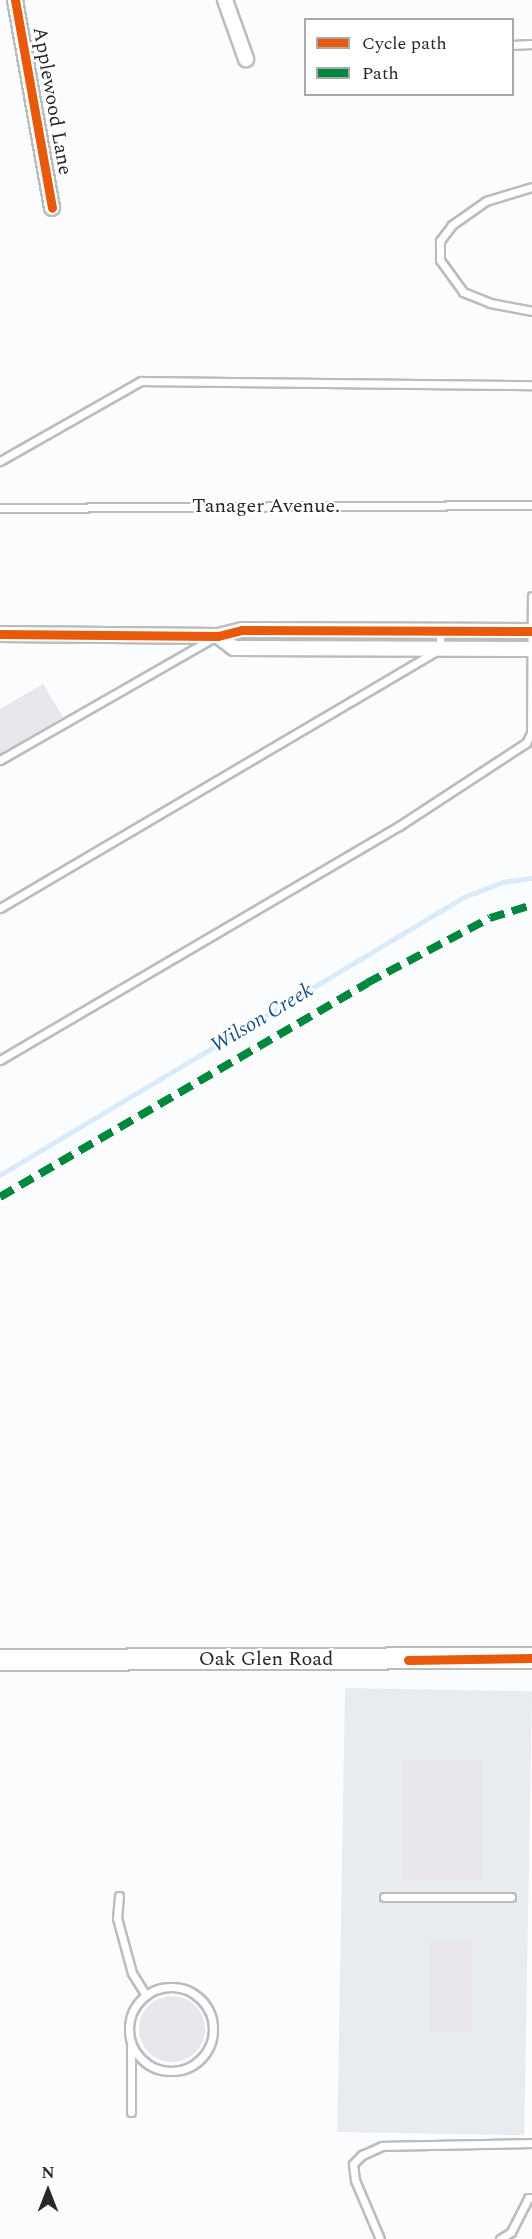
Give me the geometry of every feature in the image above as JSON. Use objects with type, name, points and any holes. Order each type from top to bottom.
[{"type":"main road","name":"Oak Glen Road","points":[[0,1660],[532,1658]]},
{"type":"street","name":"Applewood Lane","points":[[15,0],[52,208]]},
{"type":"street","points":[[225,0],[246,59]]},
{"type":"street","points":[[0,634],[218,636],[242,630],[532,631]]},
{"type":"street","points":[[218,636],[234,648],[532,649]]},
{"type":"lane","points":[[514,45],[532,44]]},
{"type":"lane","points":[[532,187],[486,201],[452,225],[440,242],[440,260],[464,292],[490,303],[532,311]]},
{"type":"lane","points":[[0,462],[141,381],[532,385]]},
{"type":"lane","name":"Tanager Avenue.","points":[[0,508],[532,505]]},
{"type":"lane","points":[[0,1060],[399,826],[526,743],[531,733],[532,596]]},
{"type":"lane","points":[[0,908],[440,649],[440,631]]},
{"type":"lane","points":[[0,760],[218,636]]},
{"type":"lane","points":[[119,1896],[117,1918],[132,1973],[146,1995]]},
{"type":"lane","points":[[384,1897],[511,1897]]},
{"type":"lane","points":[[131,2043],[138,2056],[162,2071],[191,2066],[210,2045],[211,2018],[196,1996],[171,1988],[146,1995],[131,2016],[131,2043],[131,2112]]},
{"type":"lane","points":[[380,2239],[355,2180],[353,2164],[362,2155],[382,2146],[423,2143],[532,2143]]},
{"type":"lane","points":[[500,2239],[511,2232],[528,2198],[532,2198]]},
{"type":"shaded area","points":[[345,1688],[532,1691],[524,2135],[337,2132]]},
{"type":"building","points":[[43,684],[63,717],[0,754],[0,709]]},
{"type":"building","points":[[403,1761],[482,1761],[482,1880],[403,1880]]},
{"type":"building","points":[[429,1942],[472,1942],[472,2032],[429,2032]]},
{"type":"building","points":[[172,1996],[185,1999],[195,2006],[202,2016],[205,2029],[202,2042],[195,2052],[185,2059],[172,2062],[159,2059],[149,2052],[142,2042],[139,2029],[142,2016],[149,2006],[159,1999]]},
{"type":"waterway","name":"Wilson Creek","points":[[0,1175],[464,897],[503,882],[532,878]]},
{"type":"marked path","points":[[0,1197],[367,983],[490,918],[532,905]]},
{"type":"cycle path","points":[[15,0],[52,208]]},
{"type":"cycle path","points":[[0,634],[218,636],[242,630],[532,631]]},
{"type":"cycle path","points":[[408,1660],[532,1658]]}]
